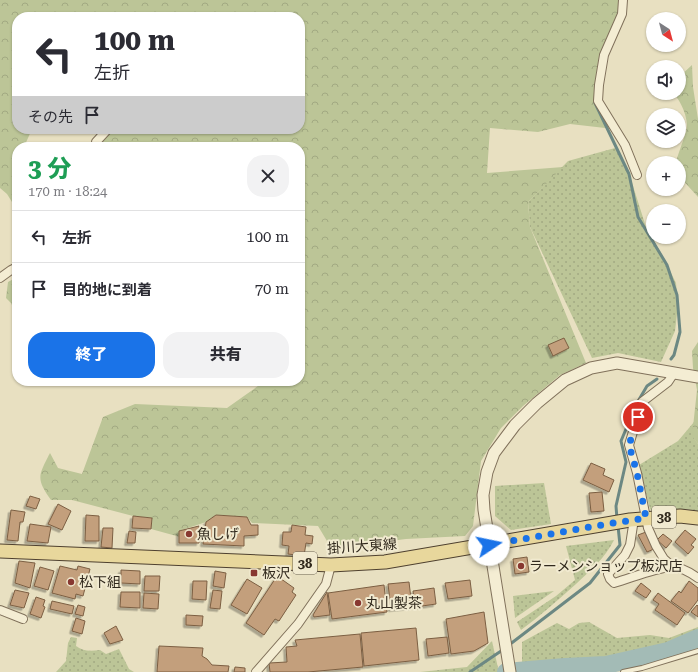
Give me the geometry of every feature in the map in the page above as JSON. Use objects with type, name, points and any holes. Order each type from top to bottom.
[{"type":"main road","name":"掛川大東線","points":[[0,551],[331,565],[385,562],[637,519],[680,516],[698,518]]},
{"type":"street","points":[[623,0],[622,14],[604,55],[598,101],[625,145],[637,175]]},
{"type":"street","points":[[96,142],[103,134]]},
{"type":"street","points":[[0,278],[12,270]]},
{"type":"street","points":[[510,672],[484,510],[483,495],[487,472],[494,453],[512,428],[536,403],[566,380],[591,368],[617,363],[698,377]]},
{"type":"street","points":[[674,373],[668,382],[642,402],[629,445],[637,473],[637,519],[630,545],[625,555],[608,574],[614,583],[654,570],[672,567],[680,568],[698,578]]},
{"type":"street","points":[[637,519],[648,528],[656,546],[664,559],[672,567]]},
{"type":"street","points":[[256,672],[302,618],[326,584],[331,565]]},
{"type":"street","points":[[0,610],[23,619]]},
{"type":"lane","points":[[623,672],[642,668],[698,651]]},
{"type":"green space","points":[[0,0],[626,0],[604,55],[598,101],[614,129],[570,124],[538,132],[490,128],[487,173],[563,167],[528,202],[530,227],[586,363],[560,375],[523,406],[501,428],[481,461],[473,526],[465,536],[406,539],[343,547],[330,546],[318,526],[252,523],[247,517],[216,515],[206,522],[179,531],[180,537],[151,529],[152,518],[133,516],[72,500],[51,500],[41,481],[41,472],[50,453],[58,468],[82,474],[103,417],[135,404],[227,408],[258,386],[305,386],[305,142],[100,141],[109,134],[305,134],[305,12],[12,12],[12,134],[30,134],[26,142],[12,142],[12,202],[7,194],[0,188]]},
{"type":"green space","points":[[692,65],[693,87],[698,119],[698,197],[686,184],[686,156],[678,156],[681,148],[686,148],[686,108],[682,108],[678,100],[686,100],[686,71]]},
{"type":"green space","points":[[615,148],[627,167],[646,227],[646,244],[656,244],[676,283],[678,305],[675,331],[661,362],[618,353],[592,358],[530,227],[528,202],[568,161]]},
{"type":"green space","points":[[12,280],[12,305],[6,298],[8,282]]},
{"type":"green space","points":[[698,342],[698,444],[692,436],[697,390],[692,351]]},
{"type":"green space","points":[[694,422],[694,438],[698,444],[698,511],[684,509],[652,511],[650,509],[639,465],[678,441]]},
{"type":"green space","points":[[544,483],[551,524],[511,530],[495,516],[495,486]]},
{"type":"green space","points":[[614,540],[602,558],[587,574],[549,608],[521,630],[517,622],[556,596],[575,580],[566,546]]},
{"type":"green space","points":[[554,591],[515,618],[513,596]]},
{"type":"green space","points":[[589,622],[617,638],[650,635],[669,638],[698,627],[698,648],[649,663],[601,672],[420,672],[467,667],[492,641],[498,668],[522,665],[522,642],[557,623],[569,629],[579,623]]},
{"type":"green space","points":[[71,637],[77,638],[76,646],[85,650],[100,650],[106,654],[119,649],[129,669],[134,672],[56,672],[66,661],[68,643]]},
{"type":"building","points":[[564,338],[569,348],[553,356],[548,345]]},
{"type":"building","points":[[591,463],[605,469],[603,475],[614,480],[609,492],[583,480]]},
{"type":"building","points":[[602,492],[604,511],[591,512],[589,493]]},
{"type":"building","points":[[30,496],[40,499],[36,509],[26,506]]},
{"type":"building","points":[[58,504],[71,511],[62,530],[48,524]]},
{"type":"building","points":[[11,510],[25,512],[23,522],[20,522],[18,541],[7,540]]},
{"type":"building","points":[[86,515],[99,516],[99,541],[85,541]]},
{"type":"building","points":[[216,515],[247,517],[251,525],[258,525],[258,535],[244,536],[244,546],[203,544],[206,522]]},
{"type":"building","points":[[133,516],[152,518],[151,529],[132,528]]},
{"type":"building","points":[[30,524],[51,527],[48,543],[27,541]]},
{"type":"building","points":[[292,525],[306,527],[305,535],[313,536],[312,544],[306,543],[304,556],[288,554],[289,546],[282,545],[283,532],[291,532]]},
{"type":"building","name":"魚しげ","points":[[199,526],[199,543],[179,543],[179,531]]},
{"type":"building","points":[[103,528],[113,528],[112,548],[101,547]]},
{"type":"building","points":[[685,530],[696,539],[691,545],[694,547],[688,554],[675,542]]},
{"type":"building","points":[[129,531],[136,532],[135,543],[127,543]]},
{"type":"building","points":[[646,532],[654,549],[647,552],[638,535]]},
{"type":"building","points":[[663,534],[672,541],[666,548],[657,540]]},
{"type":"building","name":"ラーメンショップ板沢店","points":[[527,557],[529,572],[515,574],[513,559]]},
{"type":"building","points":[[19,561],[35,563],[30,588],[15,583]]},
{"type":"building","name":"松下組","points":[[60,566],[77,570],[78,566],[90,569],[83,596],[76,594],[75,599],[52,593]]},
{"type":"building","points":[[40,567],[54,571],[48,590],[34,586]]},
{"type":"building","points":[[121,570],[140,571],[140,584],[121,583]]},
{"type":"building","points":[[215,571],[226,573],[224,588],[213,586]]},
{"type":"building","points":[[145,576],[160,576],[159,591],[144,591]]},
{"type":"building","points":[[277,576],[294,588],[292,592],[296,595],[279,621],[275,619],[264,635],[246,623]]},
{"type":"building","points":[[247,579],[262,588],[247,614],[231,605]]},
{"type":"building","points":[[470,580],[472,596],[448,599],[445,583]]},
{"type":"building","points":[[193,581],[207,581],[206,600],[192,599]]},
{"type":"building","points":[[689,581],[698,588],[698,600],[688,613],[671,601],[679,591],[681,593]]},
{"type":"building","points":[[409,582],[412,607],[391,609],[388,584]]},
{"type":"building","points":[[641,583],[651,591],[646,598],[635,591]]},
{"type":"building","name":"丸山製茶","points":[[384,585],[387,612],[332,619],[328,593]]},
{"type":"building","points":[[434,588],[436,604],[415,607],[413,591]]},
{"type":"building","points":[[15,590],[29,593],[24,608],[10,605]]},
{"type":"building","points":[[213,590],[222,591],[220,609],[210,608]]},
{"type":"building","points":[[121,592],[140,592],[140,608],[120,607]]},
{"type":"building","points":[[327,592],[330,615],[314,617],[313,615]]},
{"type":"building","points":[[144,593],[159,594],[158,609],[143,608]]},
{"type":"building","points":[[658,593],[685,613],[677,625],[655,610],[659,604],[653,600]]},
{"type":"building","points":[[36,597],[45,600],[43,606],[45,607],[41,618],[30,614]]},
{"type":"building","points":[[52,601],[74,606],[72,614],[50,609]]},
{"type":"building","points":[[78,605],[85,607],[83,616],[75,614]]},
{"type":"building","points":[[697,605],[698,606],[698,617],[691,612]]},
{"type":"building","points":[[484,612],[488,643],[474,651],[451,654],[446,619]]},
{"type":"building","points":[[186,615],[203,616],[202,626],[186,625]]},
{"type":"building","points":[[76,618],[85,621],[82,634],[72,631]]},
{"type":"building","points":[[116,626],[123,640],[110,644],[104,633]]},
{"type":"building","points":[[416,628],[419,660],[364,666],[361,633]]},
{"type":"building","points":[[360,634],[363,667],[308,672],[270,672],[269,663],[287,662],[286,647],[297,646],[295,640]]},
{"type":"building","points":[[447,637],[449,653],[428,656],[426,639]]},
{"type":"building","points":[[159,646],[203,648],[202,656],[212,665],[229,666],[228,672],[157,672]]},
{"type":"building","points":[[235,667],[245,668],[245,672],[234,672]]},
{"type":"waterway","points":[[595,103],[629,174],[638,217],[667,265],[677,295],[680,332],[674,355],[671,359]]},
{"type":"waterway","points":[[617,519],[616,506],[626,462],[621,441],[637,403],[647,386],[657,379]]},
{"type":"waterway","points":[[509,645],[590,583],[620,545],[618,526]]},
{"type":"waterway","points":[[506,672],[606,665],[668,651],[698,638]]},
{"type":"waterway","points":[[470,672],[504,649]]},
{"type":"place","name":"魚しげ","points":[[189,534]]},
{"type":"place","name":"ラーメンショップ板沢店","points":[[521,566]]},
{"type":"place","name":"板沢","points":[[254,573]]},
{"type":"place","name":"松下組","points":[[71,582]]},
{"type":"place","name":"丸山製茶","points":[[358,603]]},
{"type":"route","points":[[489,545],[646,518],[637,473],[629,445],[638,417]]}]
